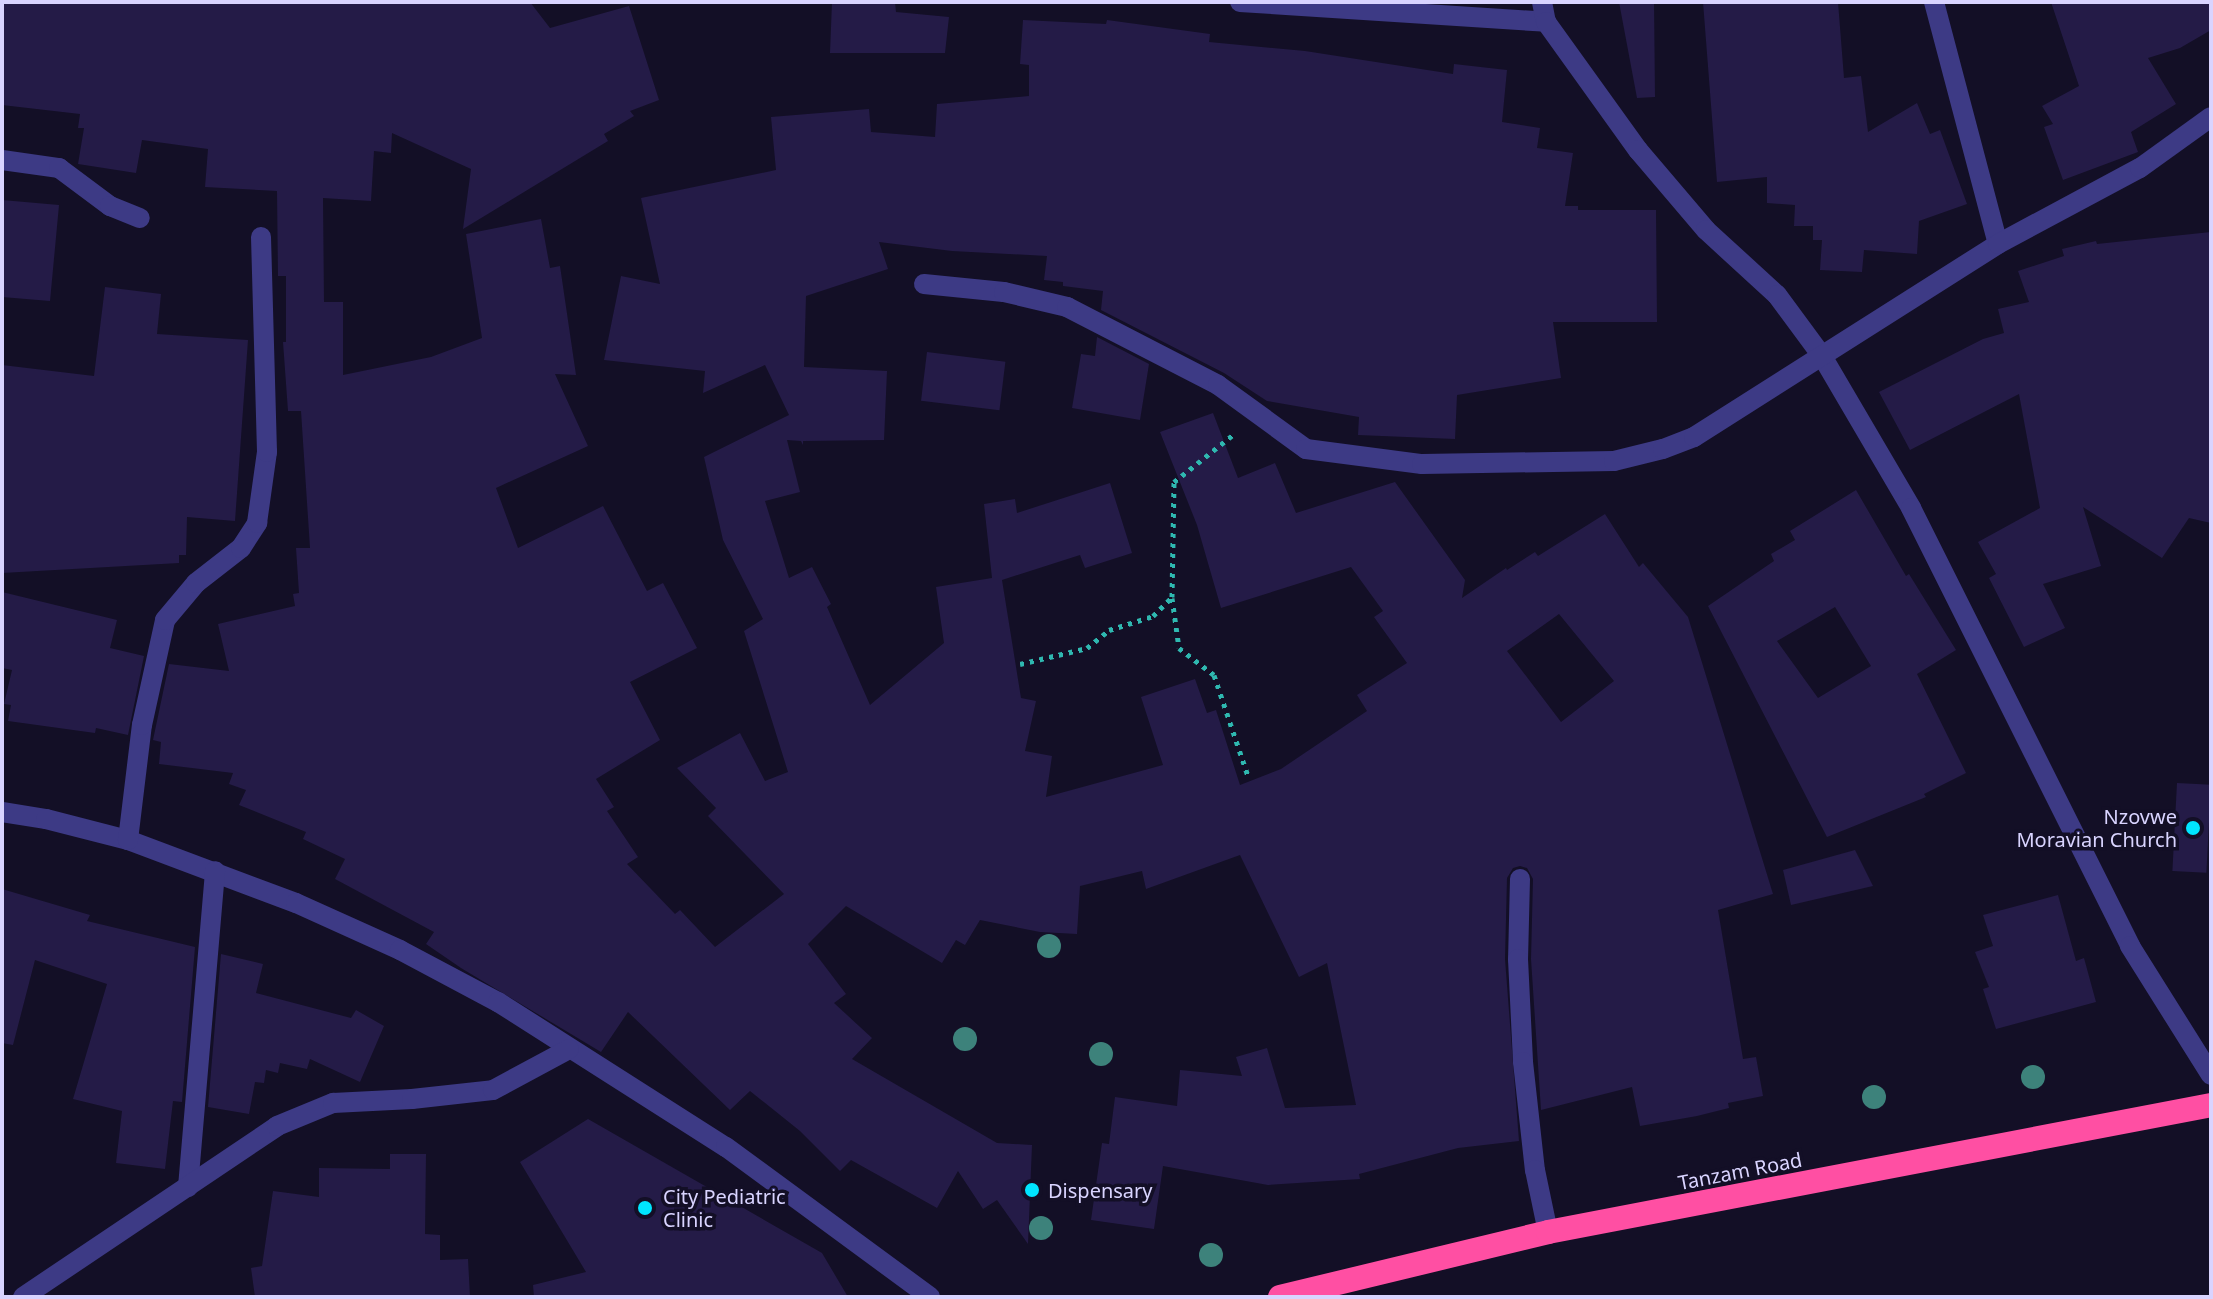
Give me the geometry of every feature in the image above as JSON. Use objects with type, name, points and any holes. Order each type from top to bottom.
[{"type":"highway","name":"Tanzam Road","points":[[1285,1296],[1548,1232],[2211,1105]]},
{"type":"street","points":[[1240,2],[1544,12],[1638,150],[1706,230],[1777,295],[1822,356],[1911,508],[2130,946],[2211,1075]]},
{"type":"street","points":[[1934,2],[1998,244]]},
{"type":"street","points":[[924,284],[1004,292],[1067,307],[1218,385],[1306,449],[1422,464],[1614,461],[1663,449],[1694,437],[1998,244],[2140,168],[2211,117]]},
{"type":"street","points":[[2,160],[59,168],[110,206],[140,218]]},
{"type":"street","points":[[128,840],[142,725],[165,620],[196,583],[241,548],[257,523],[267,452],[261,237]]},
{"type":"street","points":[[2,812],[46,819],[128,840],[215,871],[400,950],[498,1002],[726,1147],[930,1297]]},
{"type":"street","points":[[188,1187],[215,871]]},
{"type":"street","points":[[1520,879],[1518,959],[1523,1062],[1535,1170],[1548,1232]]},
{"type":"street","points":[[23,1297],[277,1126],[333,1103],[412,1099],[493,1090],[569,1049]]},
{"type":"path","points":[[1248,776],[1214,675],[1179,648],[1172,597],[1174,482],[1221,446],[1254,413]]},
{"type":"path","points":[[1020,664],[1087,648],[1109,630],[1153,616],[1172,597]]},
{"type":"building","points":[[2,2],[530,2],[550,28],[629,6],[659,100],[630,111],[634,116],[604,134],[608,141],[463,229],[471,169],[392,133],[391,153],[374,151],[371,201],[323,198],[324,302],[343,302],[343,375],[431,357],[482,338],[466,234],[541,219],[550,268],[560,266],[576,375],[555,374],[588,446],[496,488],[518,548],[603,506],[647,591],[663,583],[697,648],[630,682],[660,740],[596,779],[614,807],[607,811],[638,857],[627,864],[675,914],[680,910],[715,947],[784,894],[708,816],[716,808],[677,768],[740,733],[765,781],[788,772],[744,631],[763,619],[723,540],[704,457],[789,415],[765,365],[703,393],[705,371],[604,360],[621,276],[660,284],[641,198],[776,170],[771,117],[869,109],[871,132],[935,137],[937,104],[1029,96],[1029,65],[1020,64],[1023,20],[1106,24],[1107,20],[1210,34],[1209,42],[1305,51],[1453,74],[1454,64],[1507,70],[1502,122],[1540,128],[1537,148],[1573,153],[1565,206],[1578,206],[1578,210],[1656,210],[1657,322],[1553,322],[1561,378],[1457,395],[1455,439],[1358,435],[1359,417],[1267,401],[1224,373],[1101,310],[1103,291],[1063,286],[1063,282],[1044,280],[1047,256],[952,251],[879,242],[888,269],[806,296],[804,367],[887,371],[884,440],[803,441],[803,445],[801,441],[787,440],[800,492],[765,501],[789,578],[812,567],[831,604],[827,607],[870,705],[944,643],[936,587],[992,578],[984,504],[1015,499],[1017,513],[1110,483],[1132,553],[1085,568],[1080,555],[1002,580],[1021,698],[1036,701],[1025,751],[1052,756],[1046,797],[1163,765],[1141,697],[1195,679],[1207,713],[1216,710],[1240,785],[1281,769],[1367,711],[1357,695],[1407,663],[1374,617],[1383,611],[1351,567],[1221,608],[1197,525],[1160,432],[1213,413],[1238,478],[1275,463],[1296,513],[1395,482],[1465,580],[1462,598],[1506,568],[1535,552],[1538,556],[1605,514],[1639,567],[1643,563],[1688,617],[1773,894],[1718,910],[1743,1059],[1756,1057],[1763,1096],[1728,1103],[1729,1108],[1697,1116],[1640,1126],[1632,1087],[1541,1110],[1531,959],[1533,879],[1527,868],[1520,866],[1513,868],[1507,878],[1505,959],[1519,1141],[1458,1148],[1359,1174],[1360,1179],[1268,1185],[1163,1166],[1154,1229],[1091,1220],[1102,1143],[1109,1144],[1115,1097],[1177,1106],[1180,1070],[1242,1076],[1236,1057],[1267,1048],[1285,1108],[1356,1105],[1327,963],[1299,977],[1240,855],[1146,889],[1142,871],[1080,886],[1077,934],[1040,932],[980,920],[965,945],[956,940],[942,963],[846,906],[808,944],[846,994],[834,1003],[872,1038],[852,1059],[997,1143],[1032,1145],[1028,1244],[997,1200],[983,1209],[958,1171],[937,1208],[851,1160],[840,1171],[800,1131],[750,1091],[730,1110],[628,1012],[601,1052],[426,944],[434,932],[335,879],[345,859],[303,839],[306,832],[239,805],[246,790],[229,784],[233,773],[159,764],[161,742],[153,740],[169,664],[229,671],[218,624],[295,606],[293,594],[299,593],[296,548],[310,548],[301,411],[288,411],[283,342],[286,342],[286,276],[278,276],[277,191],[205,187],[208,149],[142,140],[136,173],[78,164],[84,128],[78,128],[80,114],[2,105]],"holes":[[[1559,614],[1614,681],[1561,722],[1507,651]]]},
{"type":"building","points":[[832,2],[895,2],[896,12],[949,17],[945,53],[830,53]]},
{"type":"building","points":[[1619,2],[1654,2],[1655,97],[1637,98]]},
{"type":"building","points":[[1703,2],[1838,2],[1844,78],[1861,76],[1868,132],[1917,103],[1930,134],[1940,130],[1967,204],[1919,221],[1917,254],[1864,250],[1862,272],[1820,270],[1822,240],[1813,240],[1813,226],[1794,226],[1795,205],[1767,203],[1767,177],[1717,182]]},
{"type":"building","points":[[2051,2],[2211,2],[2211,30],[2180,48],[2148,58],[2176,104],[2131,132],[2138,152],[2063,180],[2044,127],[2053,124],[2042,106],[2079,86]]},
{"type":"building","points":[[2,200],[59,205],[50,301],[2,297]]},
{"type":"building","points":[[2211,232],[2211,523],[2189,518],[2162,558],[2083,507],[2101,566],[2043,584],[2065,628],[2024,647],[1989,578],[1996,574],[1978,542],[2040,508],[2019,394],[1910,450],[1879,392],[1983,339],[2004,333],[1998,309],[2029,302],[2018,271],[2064,256],[2062,249],[2096,241],[2097,244]]},
{"type":"building","points":[[105,287],[161,294],[157,334],[248,340],[235,521],[187,517],[186,555],[179,555],[179,563],[2,573],[2,365],[94,376]]},
{"type":"building","points":[[1097,337],[1149,364],[1140,420],[1072,408],[1081,354],[1095,356]]},
{"type":"building","points":[[927,352],[1005,362],[999,410],[921,401]]},
{"type":"building","points":[[1856,490],[1906,576],[1909,574],[1956,650],[1917,674],[1966,773],[1924,794],[1926,797],[1827,837],[1708,606],[1774,561],[1771,554],[1795,540],[1790,531]],"holes":[[[1835,607],[1871,666],[1818,698],[1777,641]]]},
{"type":"building","points":[[2,592],[117,620],[110,648],[144,656],[128,735],[96,728],[95,733],[8,721],[11,705],[4,704],[12,670],[2,668]]},
{"type":"building","name":"Nzovwe Moravian Church","points":[[2177,783],[2211,785],[2206,873],[2172,871]]},
{"type":"building","points":[[1855,850],[1873,886],[1791,905],[1783,870]]},
{"type":"building","points":[[2,889],[90,915],[87,921],[195,947],[182,1102],[173,1101],[165,1169],[116,1163],[122,1111],[73,1099],[107,984],[35,960],[13,1045],[2,1043]]},
{"type":"building","points":[[2058,895],[2076,961],[2084,958],[2096,1002],[1996,1029],[1983,989],[1989,987],[1975,952],[1993,946],[1983,915]]},
{"type":"building","points":[[221,954],[263,964],[256,993],[351,1018],[356,1010],[384,1026],[360,1082],[310,1059],[307,1069],[280,1063],[278,1073],[266,1070],[264,1083],[255,1082],[249,1114],[208,1107]]},
{"type":"building","name":"City Pediatric Clinic","points":[[588,1119],[822,1253],[848,1297],[534,1297],[533,1285],[586,1272],[520,1162]]},
{"type":"building","points":[[390,1154],[426,1154],[425,1234],[440,1235],[440,1260],[468,1259],[470,1297],[255,1297],[251,1268],[262,1266],[273,1191],[319,1197],[319,1168],[390,1169]]},
{"type":"place","name":"Nzovwe Moravian Church","points":[[2193,828]]},
{"type":"place","name":"Dispensary","points":[[1032,1190]]},
{"type":"place","name":"City Pediatric Clinic","points":[[645,1208]]}]
